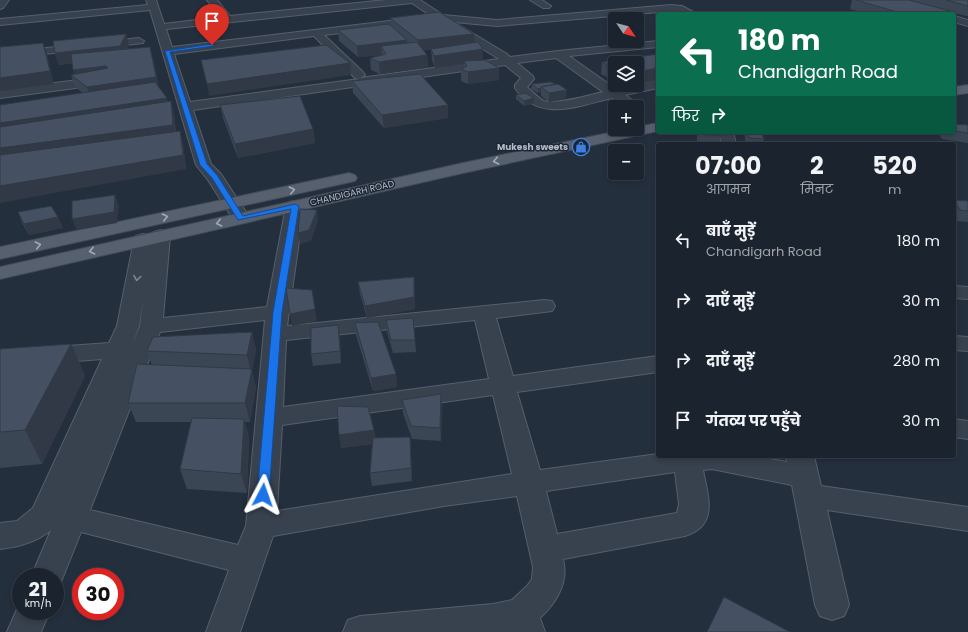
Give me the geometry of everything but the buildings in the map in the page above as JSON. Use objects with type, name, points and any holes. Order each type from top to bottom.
[{"type":"main road","points":[[956,80],[968,78]]},
{"type":"main road","points":[[956,91],[968,89]]},
{"type":"main road","points":[[644,113],[656,116]]},
{"type":"main road","name":"CHANDIGARH ROAD","points":[[0,253],[231,203],[608,125]]},
{"type":"main road","name":"CHANDIGARH ROAD","points":[[0,273],[463,168],[656,127]]},
{"type":"street","points":[[0,6],[4,0]]},
{"type":"street","points":[[212,0],[228,20]]},
{"type":"street","points":[[160,27],[298,12],[362,2],[413,0],[500,54],[527,76],[528,79],[521,85],[521,88],[542,105],[555,106],[656,84]]},
{"type":"street","points":[[535,0],[546,6]]},
{"type":"street","points":[[0,22],[152,3],[204,165],[215,177],[240,218]]},
{"type":"street","points":[[290,4],[298,12]]},
{"type":"street","points":[[168,51],[440,18],[490,24],[671,8],[679,8],[688,12]]},
{"type":"street","points":[[956,20],[968,24]]},
{"type":"street","points":[[509,22],[526,33]]},
{"type":"street","points":[[956,27],[968,24]]},
{"type":"street","points":[[316,33],[365,81]]},
{"type":"street","points":[[0,56],[139,41]]},
{"type":"street","points":[[185,107],[558,54],[656,44]]},
{"type":"street","points":[[558,54],[622,100]]},
{"type":"street","points":[[0,94],[94,82]]},
{"type":"street","points":[[223,632],[261,526],[277,323],[295,206]]},
{"type":"street","points":[[51,568],[151,326],[152,238]]},
{"type":"street","points":[[0,536],[22,533],[32,529],[45,516],[128,326],[152,238]]},
{"type":"street","points":[[956,292],[968,293]]},
{"type":"street","points":[[151,326],[277,323],[484,312],[544,306]]},
{"type":"street","points":[[360,632],[493,620],[524,622],[548,582],[549,567],[545,549],[484,312]]},
{"type":"street","points":[[956,343],[968,344]]},
{"type":"street","points":[[0,359],[118,350]]},
{"type":"street","points":[[269,418],[656,364]]},
{"type":"street","points":[[956,428],[968,430]]},
{"type":"street","points":[[261,526],[444,495],[687,460],[712,459],[804,476],[968,520]]},
{"type":"street","points":[[545,549],[685,524],[693,517],[694,504],[687,460]]},
{"type":"street","points":[[804,476],[832,605]]},
{"type":"street","points":[[72,518],[248,561]]},
{"type":"street","points":[[24,632],[29,620]]},
{"type":"place","name":"Mukesh sweets","points":[[581,147]]},
{"type":"route","points":[[212,45],[168,51],[204,165],[222,187],[240,218],[295,206],[277,312],[263,495]]}]
